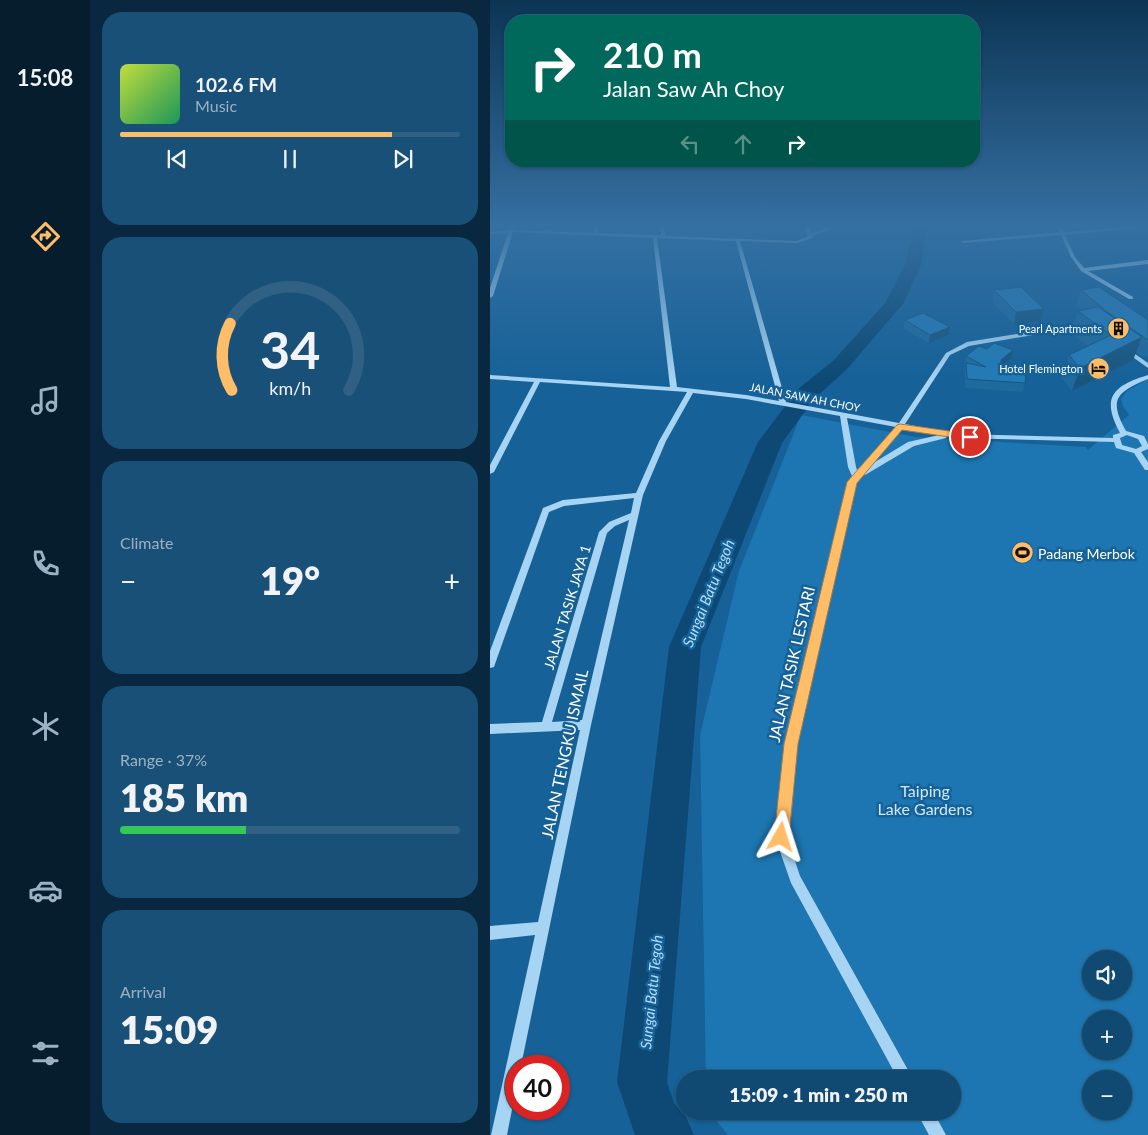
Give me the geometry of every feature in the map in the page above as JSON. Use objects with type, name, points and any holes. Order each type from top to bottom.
[{"type":"street","points":[[490,296],[496,277]]},
{"type":"street","points":[[660,277],[674,389]]},
{"type":"street","points":[[749,277],[786,404]]},
{"type":"street","points":[[1095,277],[1130,298]]},
{"type":"street","points":[[900,427],[943,360],[956,349],[967,344],[1091,324]]},
{"type":"street","points":[[1117,343],[1148,366]]},
{"type":"street","name":"JALAN SAW AH CHOY","points":[[490,377],[692,390],[786,404],[900,427],[982,438],[1116,440]]},
{"type":"street","points":[[1124,434],[1113,416],[1111,406],[1116,396],[1127,386],[1148,377]]},
{"type":"street","points":[[490,472],[538,380]]},
{"type":"street","name":"JALAN TENGKU ISMAIL","points":[[498,1135],[586,725],[639,495],[651,464],[673,420],[692,390]]},
{"type":"street","points":[[844,416],[852,467],[856,476],[911,444],[948,434]]},
{"type":"street","name":"JALAN TASIK LESTARI","points":[[900,427],[856,476],[849,490],[791,744],[781,837],[795,879],[901,1070]]},
{"type":"street","points":[[1124,434],[1145,438],[1146,447],[1137,451],[1123,448],[1116,440],[1119,435],[1124,434]]},
{"type":"street","points":[[1137,451],[1148,468]]},
{"type":"street","points":[[490,664],[546,510],[564,503],[639,495]]},
{"type":"street","name":"JALAN TASIK JAYA 1","points":[[546,725],[603,532],[612,524],[635,514]]},
{"type":"street","points":[[490,729],[546,725],[586,725]]},
{"type":"street","points":[[490,933],[543,928]]},
{"type":"street","points":[[929,1120],[938,1135]]},
{"type":"green space","name":"Taiping Lake Gardens","points":[[1148,379],[1148,1135],[728,1135],[716,1120],[961,1120],[961,1070],[706,1070],[700,735],[739,571],[801,415],[916,437],[1086,447],[1088,450],[1129,415],[1121,399],[1127,391]]},
{"type":"building","points":[[1021,287],[1044,309],[1016,312],[994,290]]},
{"type":"building","points":[[1099,287],[1148,320],[1148,340],[1106,311],[1081,290]]},
{"type":"building","points":[[1098,307],[1142,337],[1080,368],[1069,355],[1111,335],[1078,311]]},
{"type":"building","points":[[923,313],[950,327],[930,335],[905,320]]},
{"type":"building","points":[[994,343],[1013,350],[1001,360],[1002,370],[1026,375],[1025,383],[967,379],[966,363],[986,367],[966,356],[979,346],[987,349]]},
{"type":"waterway","name":"Sungai Batu Tegoh","points":[[668,1135],[654,1119],[642,1082],[685,647],[770,442],[806,394],[840,365],[894,304],[907,277]]},
{"type":"place","name":"Pearl Apartments","points":[[1118,328]]},
{"type":"place","name":"Hotel Flemington","points":[[1099,368]]},
{"type":"place","name":"Padang Merbok","points":[[1022,553]]},
{"type":"route","points":[[781,837],[791,744],[852,482],[900,427],[970,437]]}]
